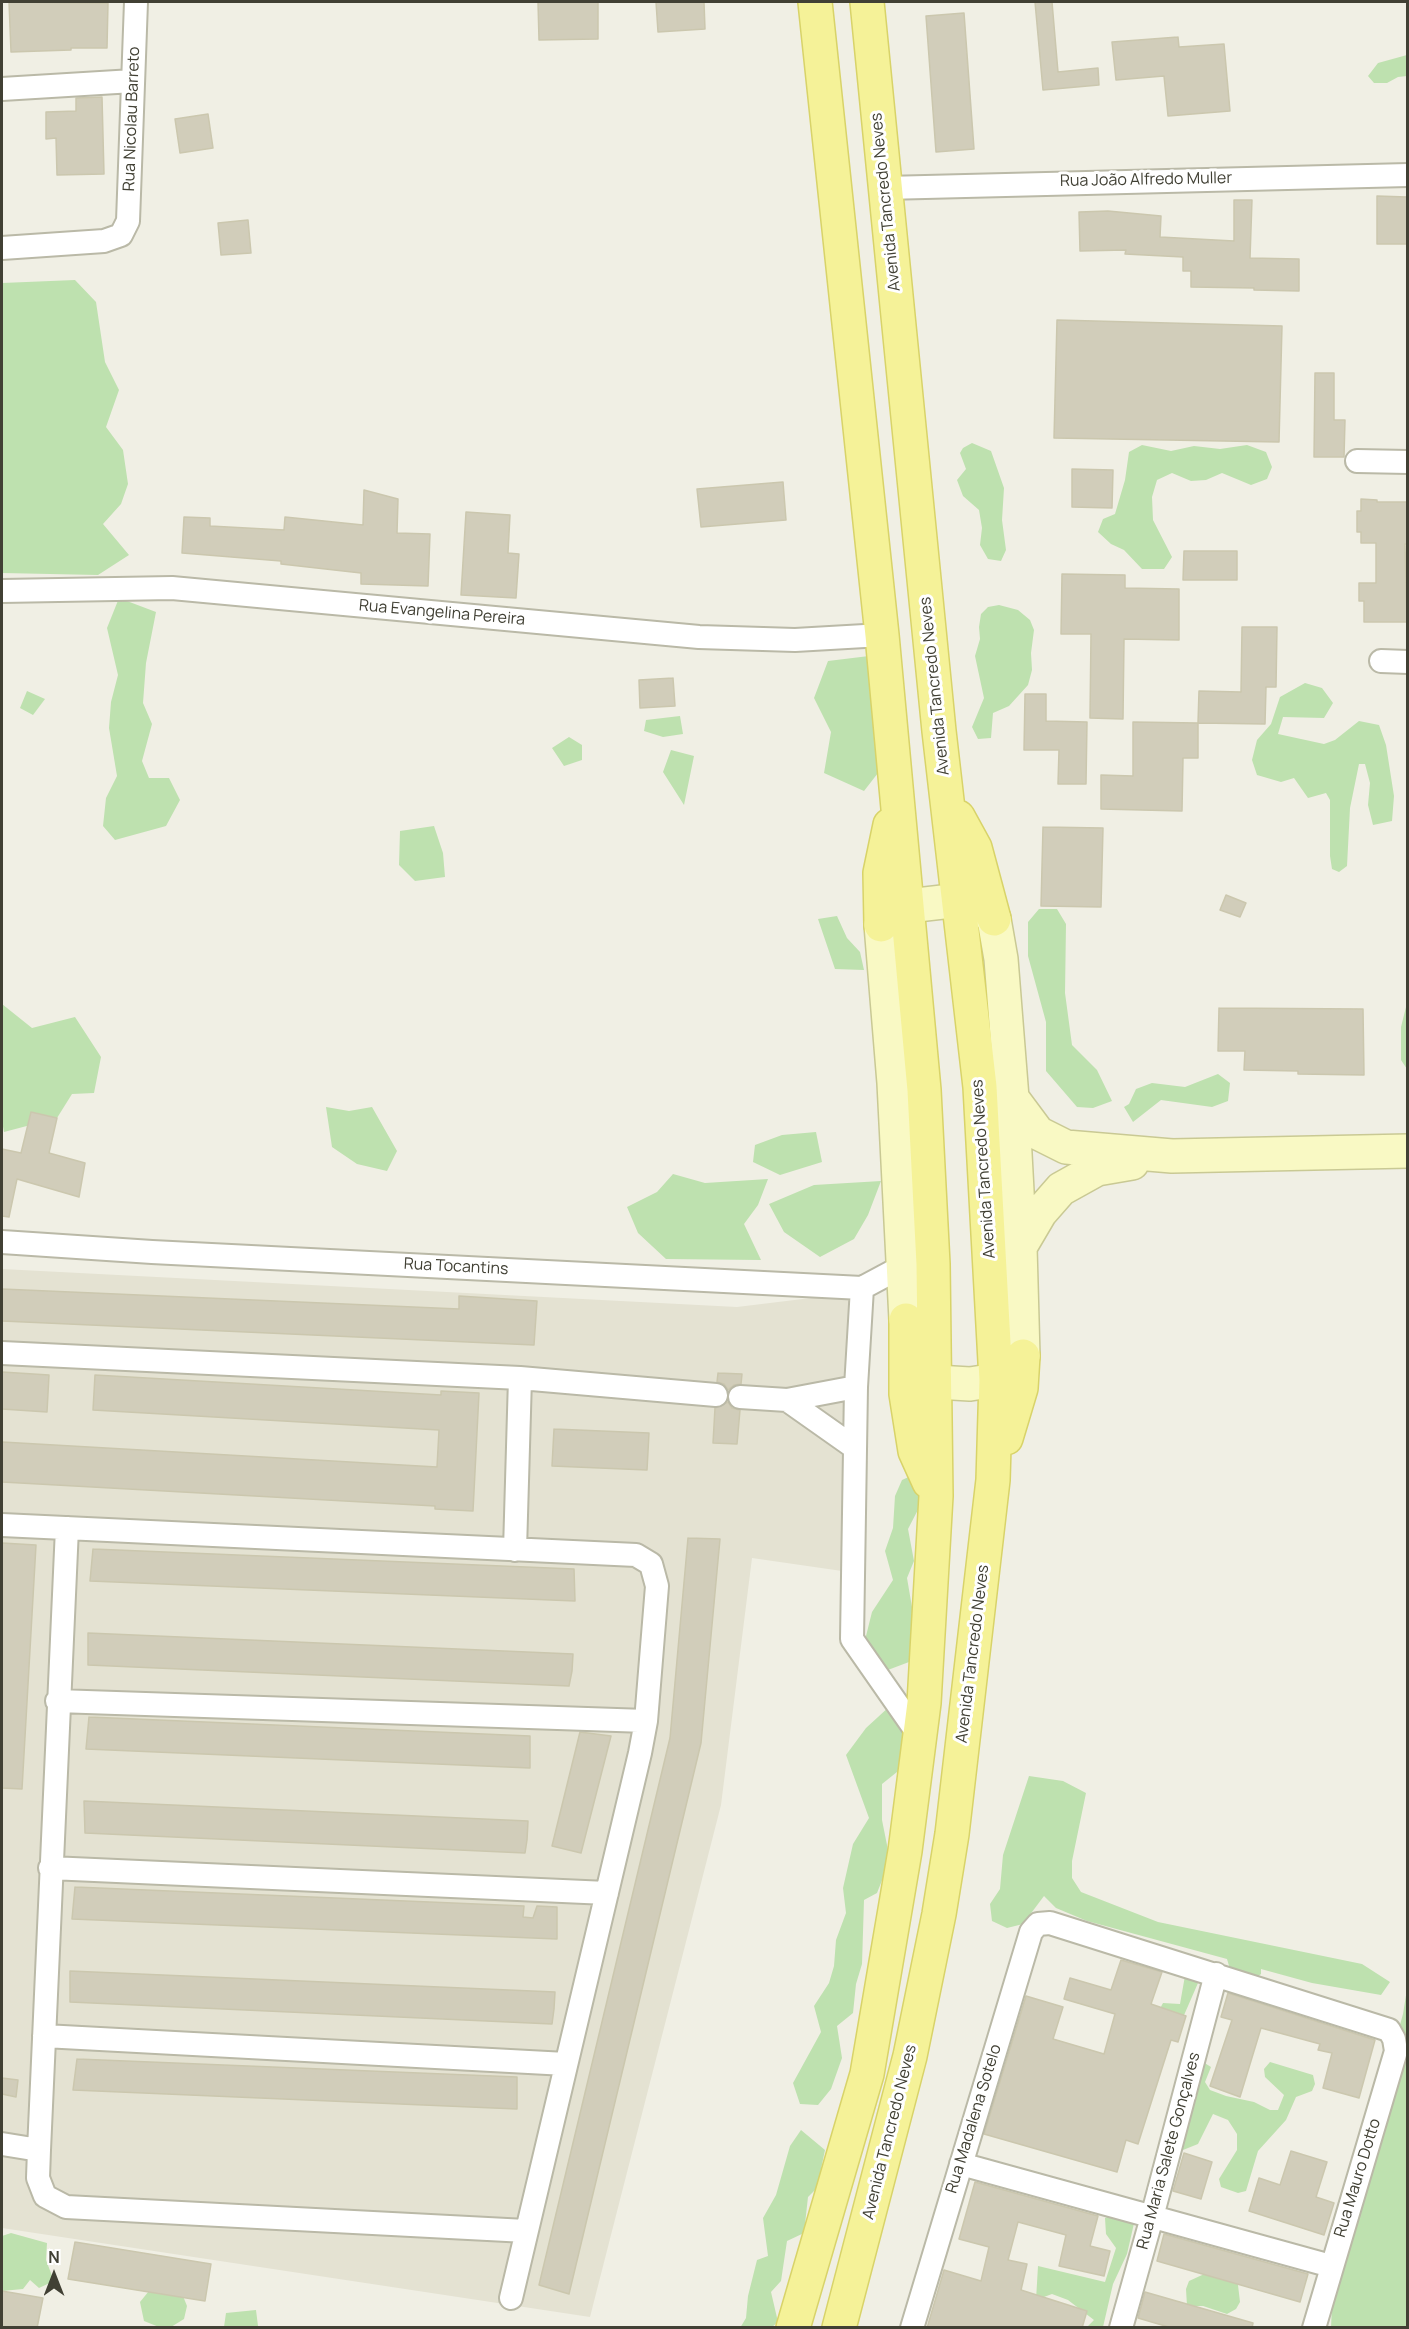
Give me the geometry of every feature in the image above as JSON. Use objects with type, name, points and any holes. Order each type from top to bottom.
[{"type":"main road","points":[[793,2328],[867,2074],[905,1851],[921,1738],[932,1602],[936,1496],[933,1264],[924,1090],[882,634],[815,2]]},
{"type":"main road","name":"Avenida Tancredo Neves","points":[[839,2328],[910,2056],[939,1914],[953,1822],[993,1480],[996,1380],[980,1087],[946,794],[867,2]]},
{"type":"main road","points":[[896,794],[880,873],[881,925],[894,1083],[905,1265],[906,1394],[915,1451],[936,1496]]},
{"type":"main road","points":[[946,794],[975,848],[994,919],[1000,960],[1012,1098],[1023,1356],[1021,1388],[993,1480]]},
{"type":"main road","points":[[881,925],[908,906],[960,900],[986,911],[994,919]]},
{"type":"main road","points":[[1012,1098],[1038,1132],[1066,1147],[1172,1156],[1407,1151]]},
{"type":"main road","points":[[1020,1247],[1040,1213],[1061,1189],[1097,1169],[1172,1156]]},
{"type":"main road","points":[[906,1320],[914,1346],[936,1382]]},
{"type":"main road","points":[[936,1382],[970,1384],[996,1380],[1009,1372],[1023,1356]]},
{"type":"street","name":"Rua Nicolau Barreto","points":[[2,248],[104,241],[121,235],[128,221],[136,2]]},
{"type":"street","points":[[2,89],[133,81]]},
{"type":"street","name":"Rua João Alfredo Muller","points":[[885,188],[1407,175]]},
{"type":"street","points":[[1357,461],[1407,462]]},
{"type":"street","name":"Rua Evangelina Pereira","points":[[2,591],[172,588],[699,637],[795,640],[882,634]]},
{"type":"street","points":[[1382,661],[1407,662]]},
{"type":"street","name":"Rua Tocantins","points":[[2,1242],[152,1252],[862,1288]]},
{"type":"street","points":[[905,1265],[862,1288],[856,1387],[852,1639],[921,1738]]},
{"type":"street","points":[[2,1353],[520,1378],[716,1395]]},
{"type":"street","points":[[515,1550],[520,1378]]},
{"type":"street","points":[[740,1397],[787,1400],[856,1387]]},
{"type":"street","points":[[787,1400],[855,1448]]},
{"type":"street","points":[[2,1526],[636,1555],[651,1564],[657,1586],[645,1721],[608,1893],[525,2231],[511,2298]]},
{"type":"street","points":[[67,1528],[57,1701],[38,2178],[45,2196],[66,2207],[525,2231]]},
{"type":"street","points":[[57,1701],[645,1721]]},
{"type":"street","points":[[50,1868],[608,1893]]},
{"type":"street","name":"Rua Madalena Sotelo","points":[[912,2328],[1031,1932],[1038,1924],[1050,1923],[1216,1974]]},
{"type":"street","name":"Rua Mauro Dotto","points":[[1216,1974],[1389,2030],[1394,2039],[1396,2051],[1314,2328]]},
{"type":"street","name":"Rua Maria Salete Gonçalves","points":[[1121,2328],[1216,1974]]},
{"type":"street","points":[[44,2036],[566,2064]]},
{"type":"street","points":[[2,2144],[39,2150]]},
{"type":"street","points":[[961,2164],[1331,2266]]},
{"type":"shaded area","points":[[2,1269],[737,1307],[852,1293],[842,1571],[752,1558],[721,1805],[590,2317],[2,2228]]},
{"type":"green space","points":[[1407,55],[1407,76],[1398,77],[1387,83],[1374,83],[1368,76],[1378,63]]},
{"type":"green space","points":[[75,280],[96,302],[105,362],[119,390],[106,427],[123,450],[128,484],[121,504],[103,524],[129,555],[98,575],[2,573],[2,283]]},
{"type":"green space","points":[[972,443],[991,451],[1004,488],[1002,520],[1006,550],[1001,561],[988,559],[980,545],[982,528],[979,510],[963,496],[957,480],[966,469],[960,453],[963,448]]},
{"type":"green space","points":[[1142,445],[1171,451],[1194,446],[1220,449],[1247,445],[1266,452],[1272,467],[1267,479],[1251,485],[1222,473],[1206,480],[1191,481],[1172,473],[1157,480],[1152,497],[1153,520],[1172,557],[1164,569],[1142,569],[1124,550],[1111,544],[1098,532],[1103,519],[1115,514],[1125,480],[1129,452]]},
{"type":"green space","points":[[119,598],[156,612],[146,663],[143,703],[152,724],[142,761],[149,778],[169,778],[180,800],[166,826],[115,840],[103,826],[106,798],[117,776],[109,728],[111,702],[118,675],[107,628]]},
{"type":"green space","points":[[999,605],[1018,610],[1030,620],[1034,630],[1031,653],[1032,670],[1028,685],[1009,706],[993,713],[991,738],[978,739],[972,727],[984,698],[975,656],[980,639],[981,614],[988,607]]},
{"type":"green space","points":[[869,656],[873,681],[873,730],[885,764],[864,791],[824,773],[831,732],[814,698],[828,661]]},
{"type":"green space","points":[[1305,683],[1322,688],[1333,703],[1324,718],[1283,717],[1278,734],[1324,744],[1335,740],[1359,721],[1379,725],[1386,745],[1394,796],[1392,821],[1373,825],[1368,805],[1370,783],[1365,764],[1359,764],[1350,808],[1347,866],[1339,872],[1332,869],[1330,800],[1326,793],[1308,798],[1294,778],[1281,782],[1257,775],[1252,760],[1257,740],[1271,724],[1280,697]]},
{"type":"green space","points":[[27,691],[45,699],[33,715],[20,708]]},
{"type":"green space","points":[[680,716],[683,734],[663,737],[644,731],[646,720]]},
{"type":"green space","points":[[569,737],[582,745],[582,760],[564,766],[552,748]]},
{"type":"green space","points":[[671,750],[694,756],[684,805],[663,772]]},
{"type":"green space","points":[[434,826],[443,853],[445,877],[415,881],[399,865],[400,831]]},
{"type":"green space","points":[[1039,909],[1057,909],[1066,924],[1065,993],[1072,1045],[1097,1070],[1112,1101],[1093,1108],[1077,1107],[1046,1071],[1046,1022],[1028,956],[1028,922]]},
{"type":"green space","points":[[837,916],[847,938],[860,952],[864,970],[835,969],[818,919]]},
{"type":"green space","points":[[1407,1003],[1408,1069],[1401,1060],[1401,1027]]},
{"type":"green space","points":[[2,1004],[32,1028],[75,1017],[101,1057],[94,1093],[72,1094],[57,1118],[4,1132],[2,1121]]},
{"type":"green space","points":[[1218,1074],[1230,1083],[1228,1101],[1212,1107],[1161,1100],[1133,1122],[1124,1107],[1129,1104],[1136,1089],[1152,1083],[1185,1087]]},
{"type":"green space","points":[[326,1107],[349,1111],[372,1107],[397,1151],[387,1171],[357,1164],[332,1147]]},
{"type":"green space","points":[[816,1132],[822,1162],[780,1175],[753,1162],[755,1145],[782,1135]]},
{"type":"green space","points":[[673,1174],[705,1183],[768,1179],[758,1205],[744,1224],[761,1260],[666,1259],[638,1233],[627,1207],[657,1192]]},
{"type":"green space","points":[[881,1181],[868,1215],[854,1239],[820,1257],[784,1232],[769,1204],[814,1185]]},
{"type":"green space","points":[[913,1475],[922,1502],[908,1529],[914,1561],[907,1578],[913,1613],[913,1646],[909,1662],[864,1679],[862,1652],[872,1612],[893,1580],[885,1551],[893,1528],[895,1496],[902,1480]]},
{"type":"green space","points":[[890,1706],[912,1737],[902,1768],[882,1784],[882,1820],[890,1860],[877,1893],[864,1900],[862,1964],[856,1984],[853,2013],[837,2026],[842,2058],[831,2089],[818,2105],[800,2104],[793,2083],[821,2032],[814,2006],[829,1983],[834,1966],[836,1940],[846,1913],[843,1888],[853,1844],[869,1818],[846,1755],[866,1728]]},
{"type":"green space","points":[[1029,1776],[1063,1781],[1086,1793],[1072,1861],[1072,1878],[1081,1892],[1158,1922],[1362,1964],[1390,1982],[1381,1995],[1312,1983],[1261,1969],[1261,1974],[1237,1993],[1227,1959],[1087,1921],[1056,1908],[1044,1896],[1023,1924],[1007,1928],[992,1921],[990,1904],[1000,1889],[1003,1855]]},
{"type":"green space","points":[[1186,1970],[1198,1983],[1178,2029],[1155,2018],[1163,2003],[1180,2004]]},
{"type":"green space","points":[[1407,1989],[1407,2327],[1331,2328],[1334,2259],[1403,2014]]},
{"type":"green space","points":[[1203,2062],[1211,2067],[1205,2082],[1210,2090],[1254,2102],[1270,2110],[1278,2110],[1284,2095],[1265,2077],[1264,2069],[1270,2062],[1313,2075],[1315,2084],[1312,2091],[1296,2097],[1286,2120],[1258,2151],[1246,2191],[1238,2193],[1221,2187],[1219,2179],[1237,2150],[1237,2134],[1228,2120],[1213,2114],[1198,2144],[1183,2150],[1175,2147]]},
{"type":"green space","points":[[801,2130],[825,2150],[817,2188],[808,2197],[804,2233],[787,2241],[781,2281],[771,2292],[778,2322],[772,2327],[740,2328],[746,2318],[748,2296],[757,2260],[768,2256],[763,2218],[776,2195],[790,2146]]},
{"type":"green space","points":[[1120,2211],[1135,2219],[1127,2254],[1113,2284],[1103,2327],[1087,2327],[1094,2320],[1068,2300],[1052,2294],[1036,2300],[1038,2266],[1105,2282],[1116,2248],[1106,2234],[1105,2218]]},
{"type":"green space","points":[[11,2233],[47,2243],[46,2260],[54,2281],[39,2288],[30,2280],[23,2289],[2,2291],[2,2236]]},
{"type":"green space","points":[[1235,2260],[1240,2302],[1236,2309],[1227,2314],[1203,2306],[1187,2306],[1186,2289],[1189,2281]]},
{"type":"green space","points":[[153,2286],[179,2286],[187,2306],[184,2319],[171,2327],[159,2327],[144,2321],[140,2302]]},
{"type":"green space","points":[[256,2310],[258,2326],[224,2327],[226,2313]]},
{"type":"building","points":[[9,2],[108,3],[107,48],[11,52]]},
{"type":"building","points":[[538,2],[598,2],[598,39],[539,40]]},
{"type":"building","points":[[656,2],[704,2],[705,29],[658,32]]},
{"type":"building","points":[[1035,2],[1052,2],[1058,72],[1098,68],[1099,85],[1043,90]]},
{"type":"building","points":[[964,13],[974,149],[936,152],[926,16]]},
{"type":"building","points":[[1178,37],[1179,47],[1224,44],[1230,111],[1168,116],[1164,76],[1116,80],[1112,42]]},
{"type":"building","points":[[102,97],[104,174],[57,175],[56,138],[46,139],[46,112],[76,111],[76,98]]},
{"type":"building","points":[[208,114],[213,148],[180,153],[175,119]]},
{"type":"building","points":[[1377,196],[1407,197],[1407,244],[1377,244]]},
{"type":"building","points":[[1234,200],[1252,200],[1250,258],[1299,259],[1299,291],[1191,287],[1191,271],[1183,271],[1183,257],[1125,254],[1126,250],[1080,251],[1079,212],[1108,211],[1161,216],[1160,237],[1234,241]]},
{"type":"building","points":[[248,220],[251,253],[221,255],[218,223]]},
{"type":"building","points":[[1057,320],[1282,326],[1279,442],[1054,438]]},
{"type":"building","points":[[1315,373],[1334,373],[1334,420],[1345,420],[1344,457],[1314,457]]},
{"type":"building","points":[[1072,469],[1113,470],[1112,508],[1072,507]]},
{"type":"building","points":[[783,482],[786,520],[701,527],[697,489]]},
{"type":"building","points":[[364,490],[398,499],[397,533],[430,534],[428,586],[361,584],[361,573],[281,564],[281,561],[182,553],[184,517],[210,518],[210,526],[284,530],[285,517],[363,525]]},
{"type":"building","points":[[1361,499],[1377,500],[1377,502],[1407,502],[1407,544],[1405,544],[1407,622],[1364,622],[1364,601],[1359,601],[1359,583],[1376,583],[1376,543],[1361,543],[1361,532],[1357,532],[1357,511],[1361,511]]},
{"type":"building","points":[[466,512],[510,515],[508,553],[519,554],[516,598],[461,595]]},
{"type":"building","points":[[1184,551],[1237,551],[1237,580],[1183,580]]},
{"type":"building","points":[[1062,574],[1125,575],[1125,588],[1179,589],[1179,640],[1124,639],[1123,719],[1090,718],[1091,634],[1061,634]]},
{"type":"building","points":[[1242,627],[1277,627],[1276,687],[1266,687],[1265,724],[1198,723],[1199,691],[1241,692]]},
{"type":"building","points":[[673,678],[675,706],[640,708],[639,680]]},
{"type":"building","points":[[1025,694],[1046,694],[1046,721],[1087,722],[1086,784],[1058,784],[1059,750],[1024,750]]},
{"type":"building","points":[[1133,722],[1198,723],[1198,758],[1183,758],[1182,811],[1101,809],[1101,775],[1133,776]]},
{"type":"building","points":[[1043,827],[1103,828],[1101,907],[1041,906]]},
{"type":"building","points":[[1226,895],[1246,903],[1240,917],[1220,910]]},
{"type":"building","points":[[1219,1008],[1363,1009],[1364,1075],[1244,1070],[1245,1051],[1218,1051]]},
{"type":"building","points":[[31,1112],[57,1118],[49,1153],[85,1163],[79,1197],[17,1179],[9,1217],[2,1216],[2,1149],[21,1153]]},
{"type":"building","points":[[2,1289],[459,1309],[459,1296],[537,1301],[534,1345],[2,1321]]},
{"type":"building","points":[[2,1372],[49,1375],[47,1412],[2,1409]]},
{"type":"building","points":[[718,1373],[742,1374],[741,1384],[734,1385],[728,1390],[724,1384],[717,1382]]},
{"type":"building","points":[[95,1375],[441,1395],[441,1391],[479,1393],[473,1511],[435,1509],[435,1506],[2,1482],[2,1442],[437,1467],[439,1430],[93,1410]]},
{"type":"building","points":[[728,1402],[732,1408],[740,1410],[737,1444],[713,1443],[715,1408]]},
{"type":"building","points":[[554,1429],[649,1433],[647,1470],[552,1466]]},
{"type":"building","points":[[688,1538],[720,1539],[701,1743],[569,2294],[539,2285],[670,1738]]},
{"type":"building","points":[[2,1543],[36,1545],[22,1789],[2,1788]]},
{"type":"building","points":[[93,1549],[574,1569],[575,1601],[90,1581]]},
{"type":"building","points":[[88,1633],[573,1654],[572,1671],[569,1686],[88,1665]]},
{"type":"building","points":[[89,1717],[530,1736],[530,1768],[86,1749]]},
{"type":"building","points":[[580,1732],[611,1736],[581,1853],[552,1846]]},
{"type":"building","points":[[84,1801],[528,1821],[527,1840],[525,1853],[85,1833]]},
{"type":"building","points":[[75,1887],[524,1906],[523,1917],[533,1918],[537,1906],[557,1907],[557,1939],[72,1919]]},
{"type":"building","points":[[1121,1960],[1162,1972],[1151,2004],[1186,2016],[1178,2042],[1171,2040],[1138,2144],[1126,2140],[1117,2172],[984,2134],[1026,1996],[1063,2007],[1053,2039],[1104,2054],[1115,2014],[1064,1999],[1070,1978],[1111,1990]]},
{"type":"building","points":[[70,1971],[555,1992],[554,2009],[552,2024],[70,2002]]},
{"type":"building","points":[[1228,1993],[1375,2040],[1359,2098],[1323,2088],[1332,2053],[1318,2050],[1320,2044],[1261,2028],[1240,2097],[1210,2086],[1232,2020],[1221,2017]]},
{"type":"building","points":[[77,2059],[517,2077],[517,2109],[73,2090]]},
{"type":"building","points":[[2,2078],[18,2080],[16,2097],[2,2094]]},
{"type":"building","points":[[1291,2151],[1327,2162],[1316,2197],[1334,2203],[1324,2235],[1249,2211],[1259,2178],[1280,2185]]},
{"type":"building","points":[[1184,2153],[1212,2162],[1201,2199],[1173,2191]]},
{"type":"building","points":[[975,2182],[1098,2216],[1090,2246],[1110,2251],[1104,2276],[1059,2266],[1066,2235],[1018,2222],[1008,2260],[1027,2264],[1021,2290],[1087,2311],[1082,2328],[927,2328],[944,2270],[981,2281],[989,2247],[959,2239]]},
{"type":"building","points":[[1164,2234],[1308,2274],[1300,2302],[1157,2261]]},
{"type":"building","points":[[75,2242],[211,2264],[205,2301],[68,2279]]},
{"type":"building","points":[[2,2291],[43,2298],[37,2328],[2,2328]]},
{"type":"building","points":[[1145,2292],[1253,2323],[1252,2328],[1172,2328],[1138,2318]]}]
